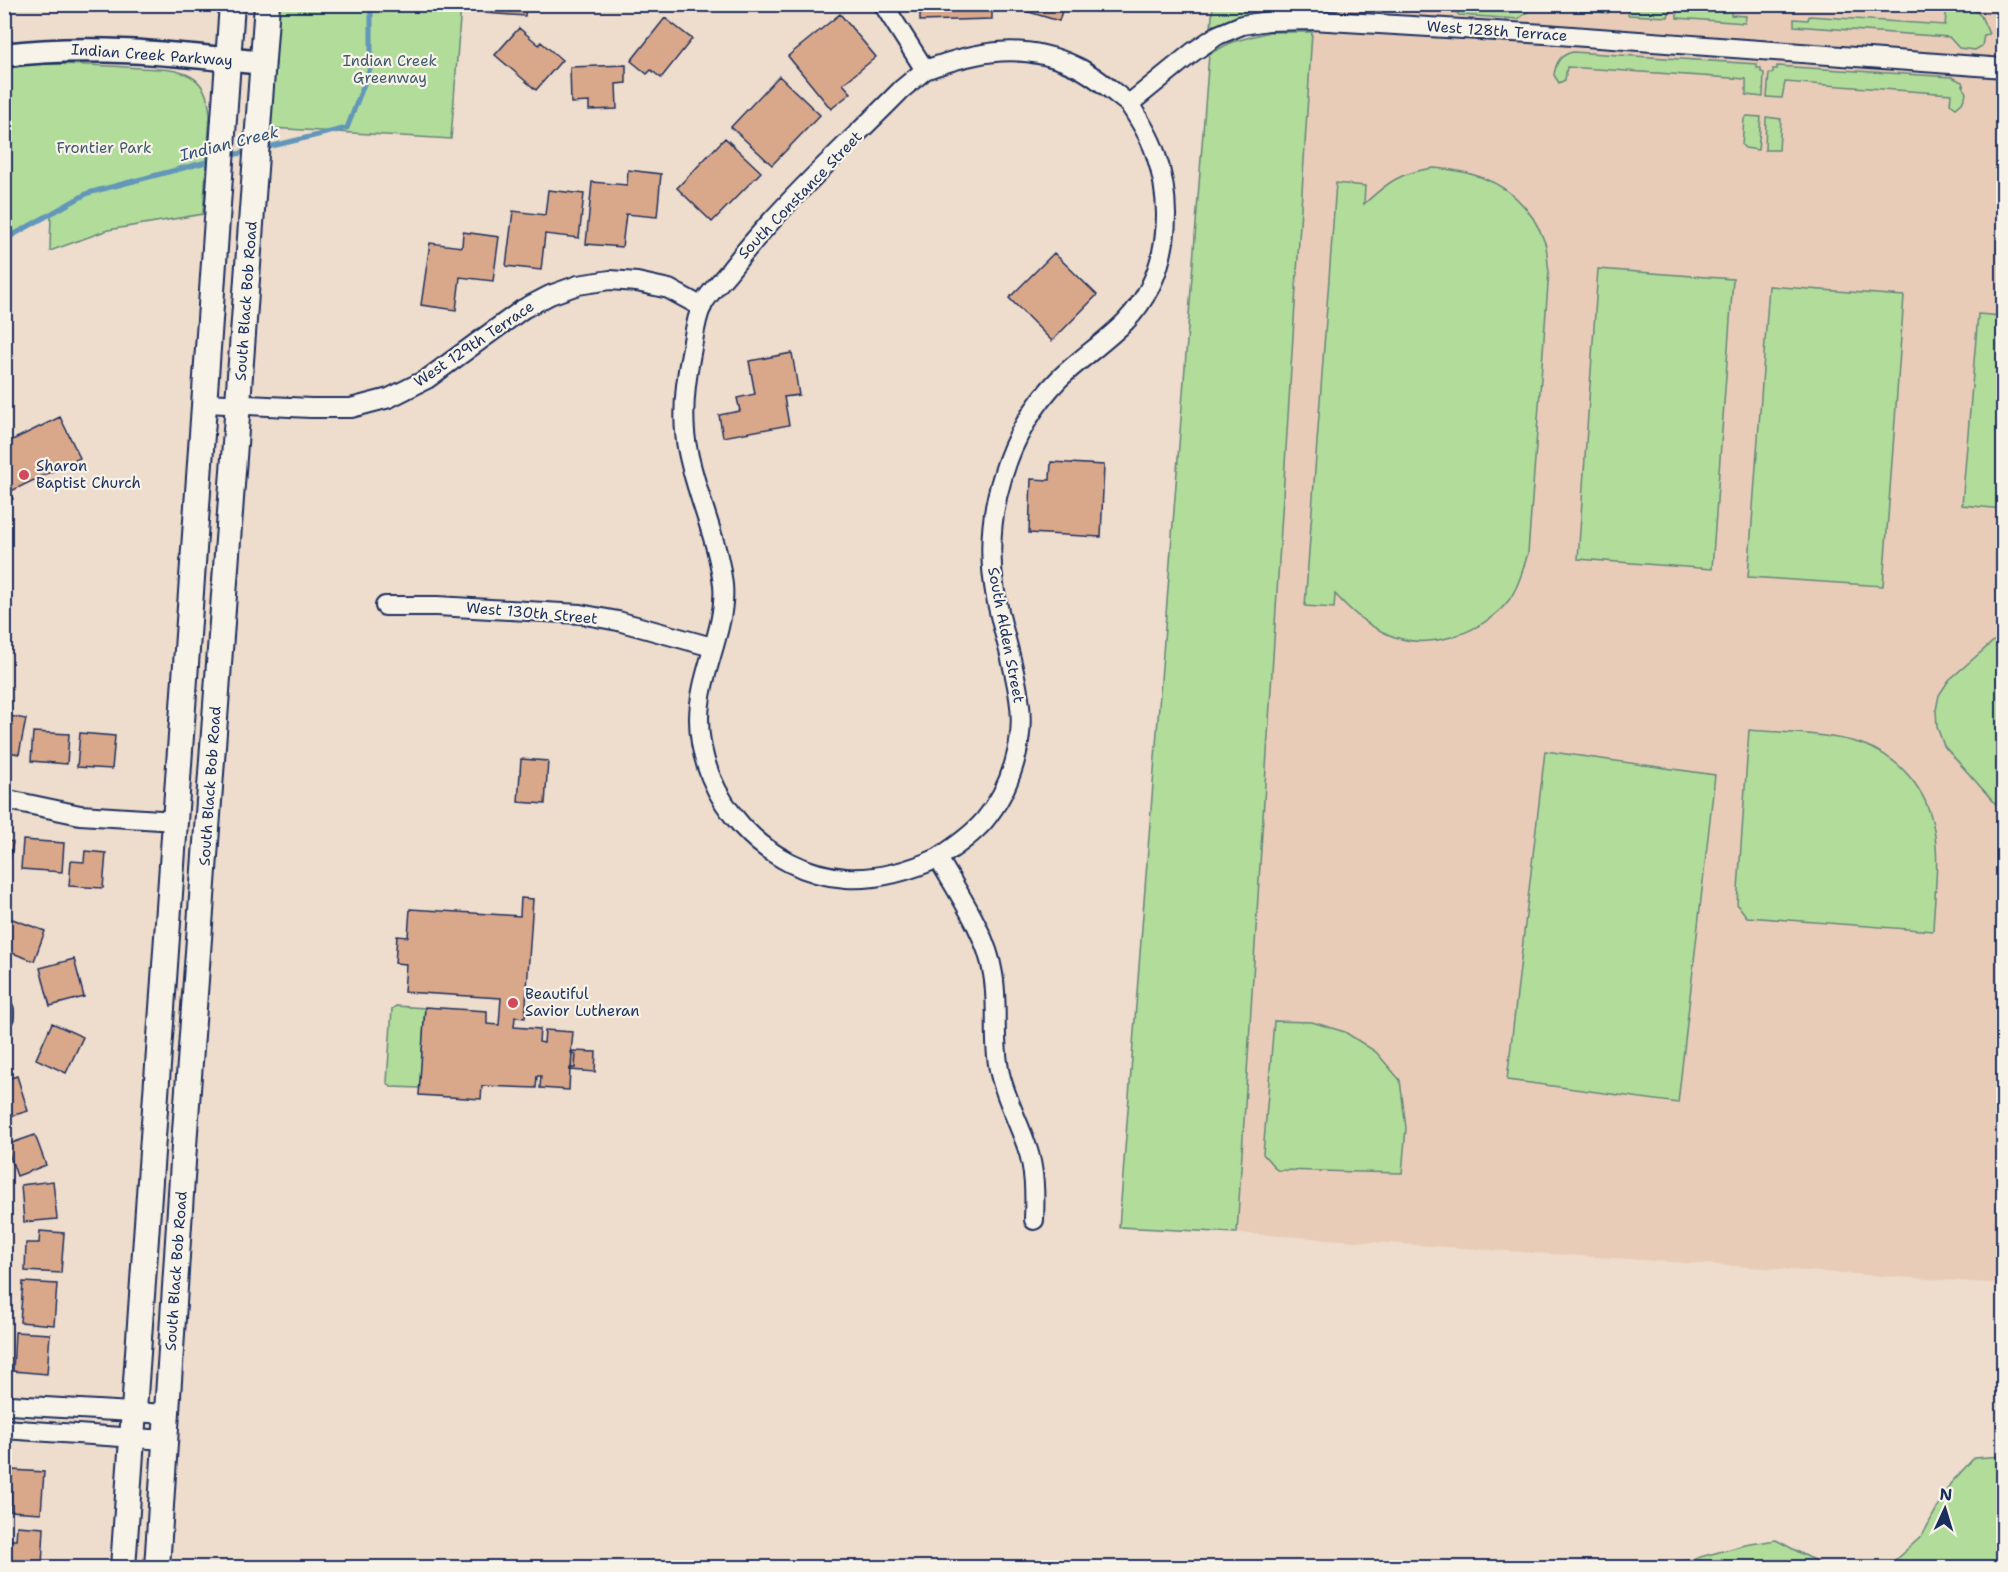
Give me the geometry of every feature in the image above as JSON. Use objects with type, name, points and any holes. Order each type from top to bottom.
[{"type":"main road","name":"South Black Bob Road","points":[[123,1568],[232,4]]},
{"type":"main road","name":"South Black Bob Road","points":[[157,1568],[207,820],[267,4]]},
{"type":"street","points":[[883,4],[925,70],[977,53],[996,51],[1037,54],[1056,58],[1077,67],[1098,79],[1129,104]]},
{"type":"street","name":"West 128th Terrace","points":[[1129,104],[1193,52],[1218,35],[1242,25],[1268,21],[1312,20],[1534,33],[2004,68]]},
{"type":"street","name":"Indian Creek Parkway","points":[[4,55],[44,50],[91,49],[263,63]]},
{"type":"street","name":"South Constance Street","points":[[925,70],[902,89],[755,237],[702,307],[687,374],[685,413],[687,450],[720,558],[723,589],[721,617],[699,699],[701,748],[713,787],[733,817],[748,832],[780,857],[816,872],[844,878],[883,876],[912,869],[938,858]]},
{"type":"street","name":"South Alden Street","points":[[938,858],[963,841],[984,821],[1001,796],[1017,750],[1021,724],[1020,700],[995,591],[991,559],[991,529],[1002,475],[1020,433],[1041,401],[1058,380],[1126,321],[1142,300],[1156,273],[1163,247],[1167,223],[1162,179],[1155,151],[1129,104]]},
{"type":"street","name":"West 129th Terrace","points":[[205,403],[351,408],[389,398],[427,379],[523,309],[550,295],[578,285],[610,280],[637,282],[669,289],[702,307]]},
{"type":"street","name":"West 130th Street","points":[[385,606],[437,606],[580,614],[618,621],[712,647]]},
{"type":"street","points":[[4,799],[80,815],[176,821]]},
{"type":"street","points":[[938,858],[978,931],[993,971],[996,990],[997,1062],[1028,1149],[1035,1189],[1034,1220]]},
{"type":"street","points":[[4,1010],[4,1017]]},
{"type":"street","points":[[4,1407],[10,1405],[167,1414]]},
{"type":"street","points":[[4,1430],[165,1440]]},
{"type":"shaded area","points":[[1313,5],[2003,5],[2003,1284],[1237,1233]]},
{"type":"green space","points":[[1455,4],[1614,4],[1614,8],[1609,8],[1608,13],[1534,7],[1518,19],[1459,15],[1454,10]]},
{"type":"green space","points":[[1968,4],[1981,16],[1989,34],[1984,35],[1982,46],[1975,50],[1959,48],[1949,37],[1794,26],[1794,19],[1808,20],[1809,16],[1945,25],[1947,5]]},
{"type":"green space","name":"Indian Creek Greenway","points":[[279,5],[461,5],[451,139],[271,128]]},
{"type":"green space","points":[[1213,5],[1313,5],[1313,9],[1267,10],[1239,17],[1211,28]]},
{"type":"green space","points":[[1625,5],[1671,5],[1668,17],[1628,15],[1629,10],[1624,9]]},
{"type":"green space","points":[[1677,5],[1747,5],[1732,6],[1731,15],[1746,16],[1745,23],[1677,18]]},
{"type":"green space","points":[[1269,32],[1312,32],[1237,1233],[1119,1227],[1209,54],[1232,42]]},
{"type":"green space","points":[[1573,52],[1757,64],[1757,68],[1761,68],[1761,72],[1764,73],[1763,97],[1746,95],[1746,79],[1567,67],[1565,80],[1559,83],[1554,75],[1557,63],[1562,57]]},
{"type":"green space","name":"Frontier Park","points":[[33,64],[166,69],[184,73],[195,79],[205,92],[210,115],[203,214],[108,230],[50,251],[51,214],[5,240],[5,69]]},
{"type":"green space","points":[[1777,66],[1952,77],[1962,82],[1966,94],[1962,103],[1956,108],[1950,104],[1951,94],[1785,82],[1782,98],[1767,97],[1769,73],[1773,73],[1773,69],[1777,69]]},
{"type":"green space","points":[[1747,116],[1761,117],[1758,150],[1745,148],[1742,145],[1744,119]]},
{"type":"green space","points":[[1766,117],[1781,119],[1779,150],[1765,150]]},
{"type":"green space","points":[[1434,168],[1453,170],[1487,180],[1515,198],[1537,225],[1546,246],[1549,271],[1528,553],[1520,577],[1509,600],[1484,622],[1452,637],[1418,641],[1401,639],[1385,633],[1358,616],[1335,594],[1334,608],[1305,606],[1336,183],[1365,186],[1364,204],[1396,179],[1413,172]]},
{"type":"green space","points":[[1598,269],[1733,279],[1712,569],[1578,559]]},
{"type":"green space","points":[[1769,286],[1904,296],[1883,586],[1748,577]]},
{"type":"green space","points":[[1978,314],[2003,316],[2003,509],[1962,505]]},
{"type":"green space","points":[[2003,633],[2003,812],[1944,746],[1937,727],[1936,710],[1939,695],[1949,680]]},
{"type":"green space","points":[[1749,730],[1849,740],[1888,757],[1910,777],[1926,802],[1936,842],[1937,867],[1933,931],[1747,917],[1737,904]]},
{"type":"green space","points":[[1545,751],[1715,775],[1678,1103],[1507,1080]]},
{"type":"green space","points":[[396,1006],[425,1008],[420,1088],[391,1087],[387,1082],[392,1009]]},
{"type":"green space","points":[[1274,1021],[1312,1022],[1345,1032],[1376,1052],[1400,1080],[1406,1128],[1402,1173],[1277,1170],[1263,1154]]},
{"type":"green space","points":[[2003,1456],[2003,1567],[1887,1567],[1922,1536],[1950,1484],[1974,1458]]},
{"type":"green space","points":[[1776,1540],[1825,1566],[1832,1567],[1663,1567],[1745,1545]]},
{"type":"building","points":[[485,4],[526,4],[525,16],[485,13]]},
{"type":"building","points":[[920,4],[992,4],[992,19],[920,21]]},
{"type":"building","points":[[1012,4],[1064,4],[1059,21],[1012,7]]},
{"type":"building","points":[[840,14],[876,57],[843,84],[851,93],[831,109],[788,56]]},
{"type":"building","points":[[665,18],[692,39],[661,78],[651,70],[647,74],[631,61]]},
{"type":"building","points":[[519,28],[539,45],[541,42],[562,60],[536,90],[495,55]]},
{"type":"building","points":[[626,65],[626,83],[616,84],[617,109],[589,110],[589,102],[571,103],[570,67]]},
{"type":"building","points":[[779,76],[820,115],[772,165],[731,127]]},
{"type":"building","points":[[725,138],[761,172],[712,222],[677,188]]},
{"type":"building","points":[[628,170],[661,174],[657,217],[626,214],[622,247],[586,244],[592,182],[627,185]]},
{"type":"building","points":[[548,190],[584,194],[579,238],[545,234],[541,270],[506,266],[513,211],[545,215]]},
{"type":"building","points":[[463,232],[499,237],[493,281],[460,277],[456,310],[421,305],[430,243],[462,247]]},
{"type":"building","points":[[1054,253],[1097,295],[1052,341],[1009,298]]},
{"type":"building","points":[[792,353],[799,395],[784,397],[789,425],[723,437],[719,415],[740,411],[737,398],[755,394],[749,361]]},
{"type":"building","name":"Sharon Baptist Church","points":[[60,417],[80,458],[9,492],[13,499],[4,503],[4,444]]},
{"type":"building","points":[[1051,462],[1104,465],[1101,537],[1029,533],[1031,479],[1050,480]]},
{"type":"building","points":[[4,715],[26,719],[19,754],[4,751]]},
{"type":"building","points":[[33,732],[69,734],[67,764],[31,761]]},
{"type":"building","points":[[80,733],[115,736],[112,769],[77,767]]},
{"type":"building","points":[[521,759],[548,761],[545,804],[518,802]]},
{"type":"building","points":[[4,840],[13,842],[7,875],[4,875]]},
{"type":"building","points":[[23,840],[64,843],[62,872],[21,869]]},
{"type":"building","points":[[85,851],[106,853],[103,888],[69,886],[71,861],[84,862]]},
{"type":"building","name":"Beautiful Savior Lutheran","points":[[521,898],[533,899],[525,1018],[515,1017],[514,1027],[540,1029],[539,1042],[544,1043],[545,1030],[573,1032],[571,1053],[576,1054],[575,1068],[570,1068],[569,1090],[540,1088],[541,1076],[537,1076],[536,1088],[482,1086],[481,1099],[419,1095],[425,1007],[487,1011],[487,1024],[499,1025],[501,998],[404,992],[406,964],[395,963],[397,936],[408,937],[410,909],[520,916]]},
{"type":"building","points":[[7,917],[45,931],[34,961],[4,950],[4,923]]},
{"type":"building","points":[[74,959],[84,997],[50,1006],[40,968]]},
{"type":"building","points":[[52,1023],[83,1037],[66,1073],[36,1059]]},
{"type":"building","points":[[572,1051],[596,1052],[595,1072],[571,1070]]},
{"type":"building","points":[[17,1076],[28,1111],[4,1118],[4,1080]]},
{"type":"building","points":[[35,1135],[46,1165],[17,1176],[6,1145]]},
{"type":"building","points":[[53,1181],[57,1219],[24,1222],[21,1185]]},
{"type":"building","points":[[40,1231],[64,1233],[61,1273],[25,1271],[26,1243],[39,1243]]},
{"type":"building","points":[[23,1282],[57,1284],[54,1325],[20,1322]]},
{"type":"building","points":[[15,1332],[50,1334],[47,1374],[13,1371]]},
{"type":"building","points":[[12,1470],[44,1472],[41,1513],[10,1511]]},
{"type":"building","points":[[17,1526],[44,1528],[42,1566],[9,1564],[10,1540],[16,1540]]},
{"type":"waterway","name":"Indian Creek","points":[[264,148],[347,128],[371,66],[371,4]]},
{"type":"waterway","name":"Indian Creek","points":[[229,156],[249,151]]},
{"type":"waterway","name":"Indian Creek","points":[[4,240],[88,193],[214,160]]},
{"type":"place","name":"Sharon Baptist Church","points":[[24,475]]},
{"type":"place","name":"Beautiful Savior Lutheran","points":[[513,1003]]}]
